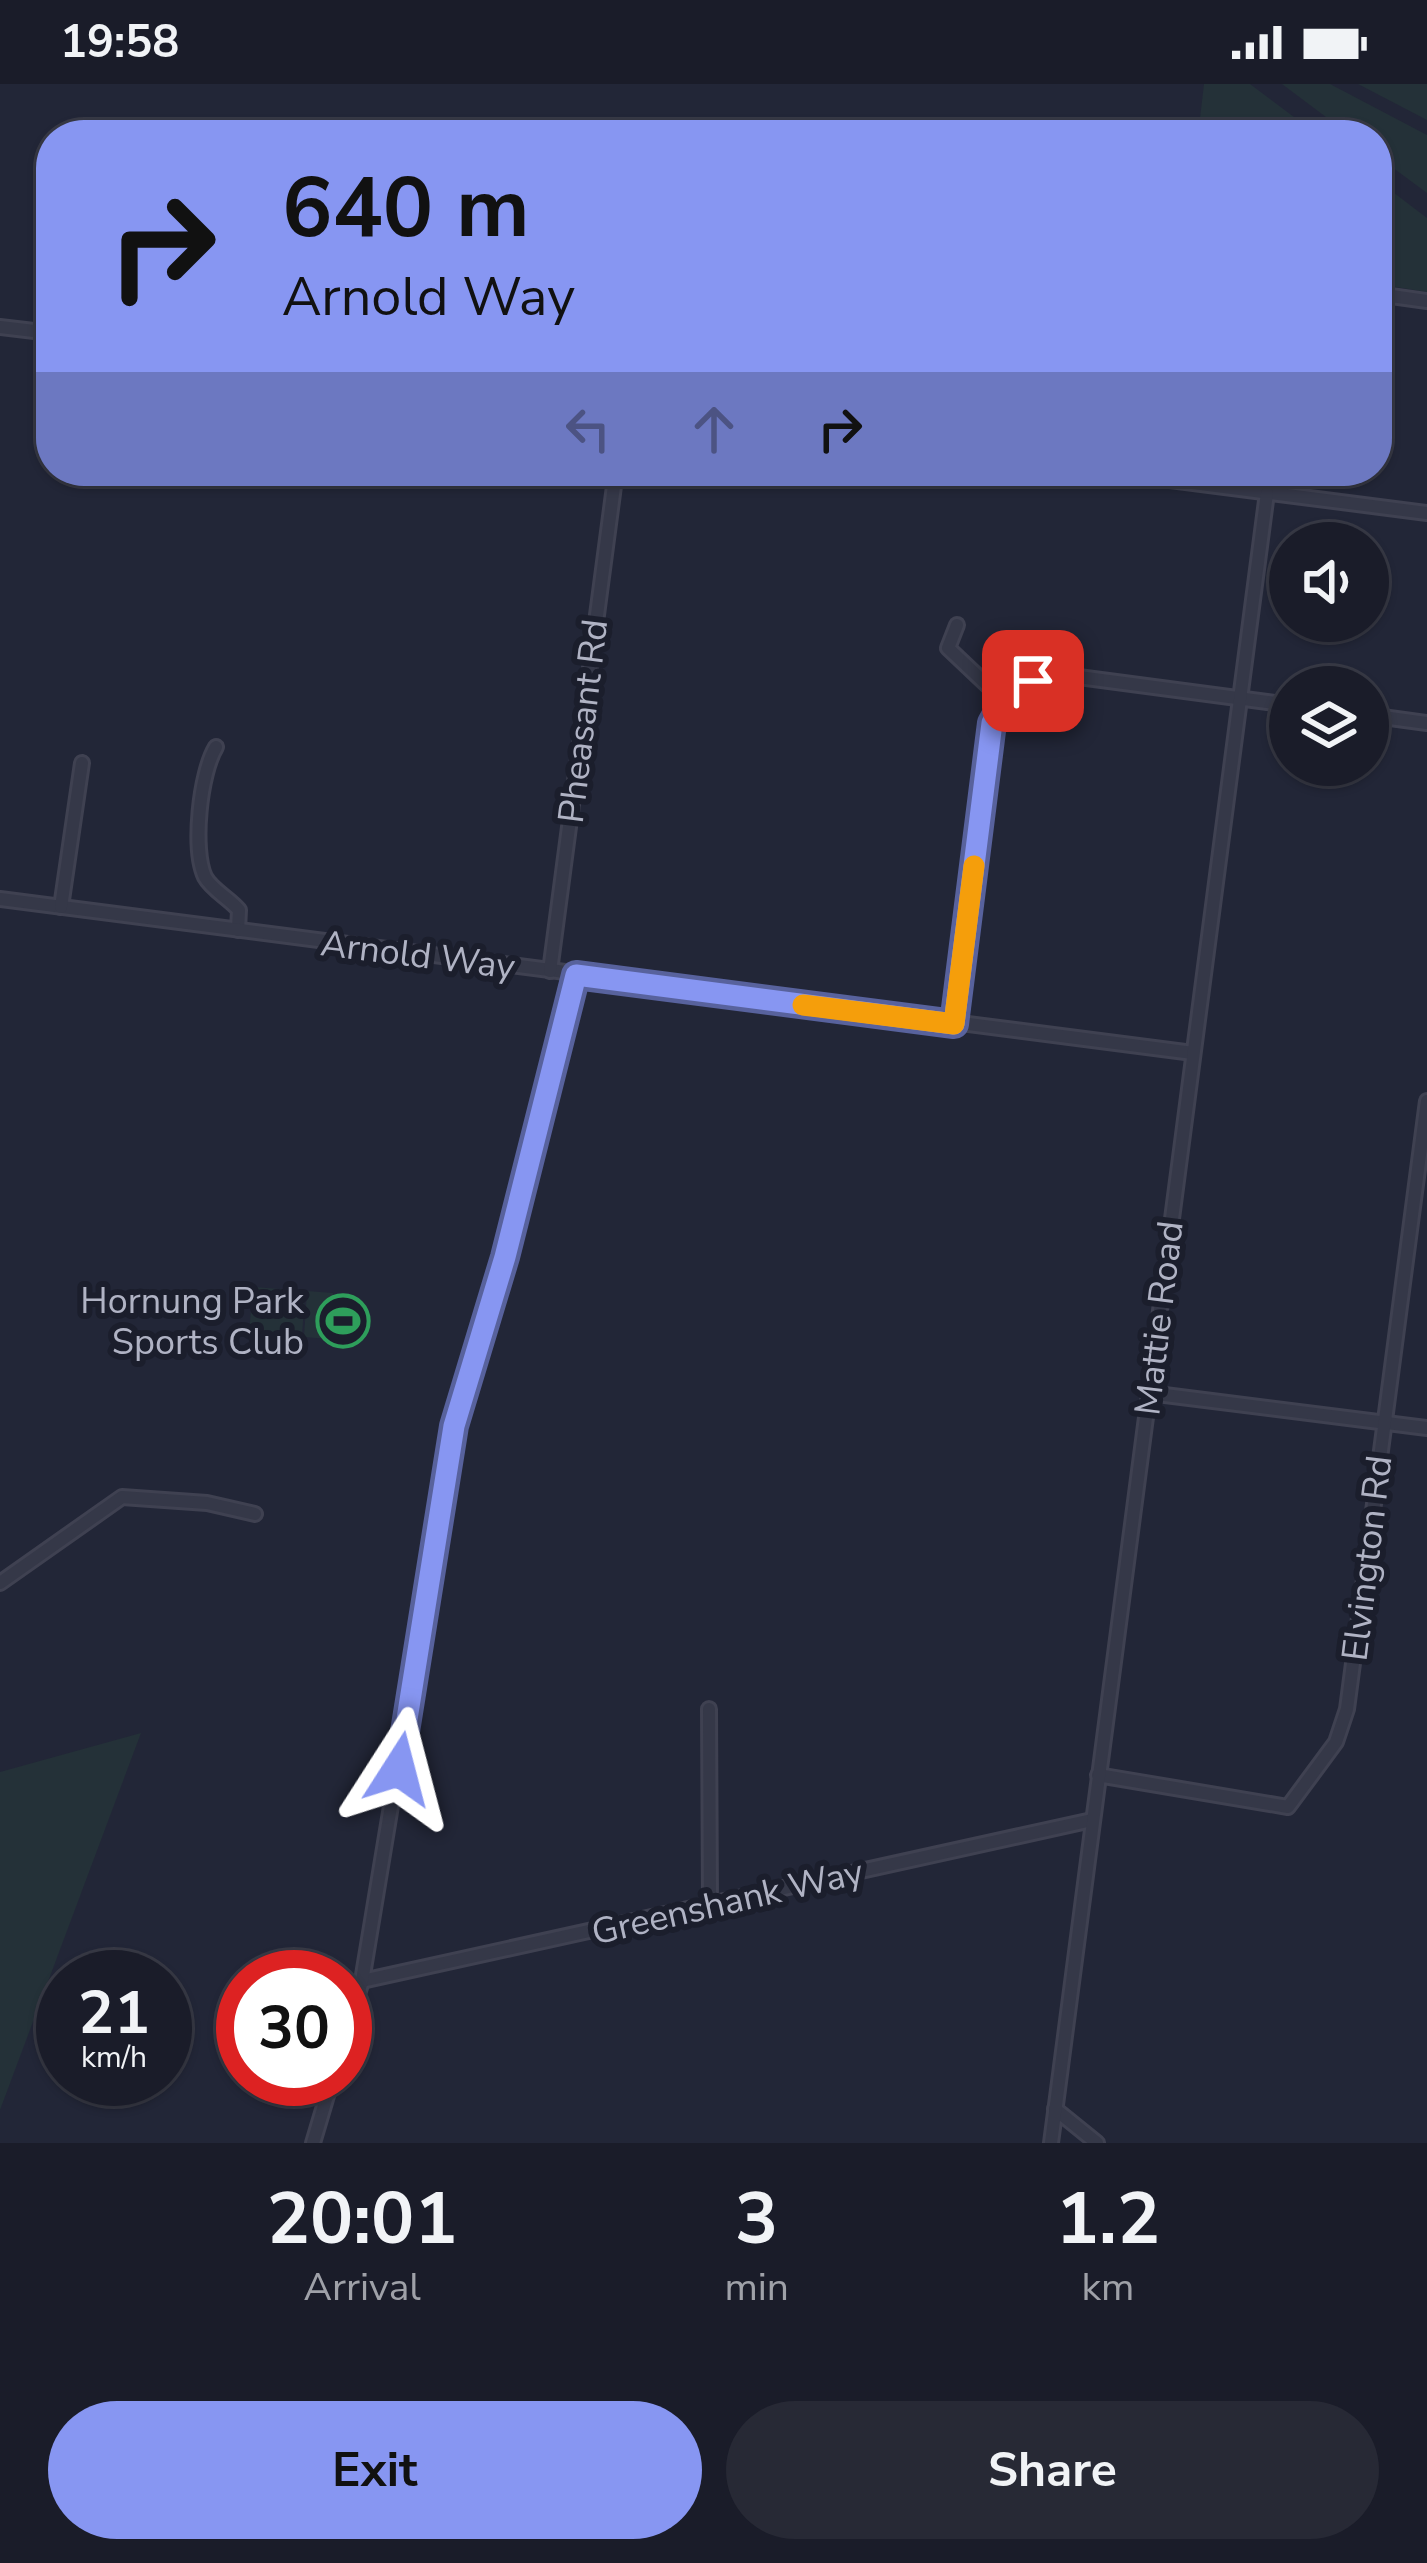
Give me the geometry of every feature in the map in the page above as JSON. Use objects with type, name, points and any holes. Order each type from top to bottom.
[{"type":"street","points":[[1392,296],[1427,301]]},
{"type":"street","points":[[0,326],[36,331]]},
{"type":"street","name":"Pheasant Rd","points":[[550,971],[614,486]]},
{"type":"street","points":[[1214,486],[1427,513]]},
{"type":"street","name":"Mattie Road","points":[[1051,2143],[1267,493]]},
{"type":"street","points":[[957,625],[948,648],[1004,700]]},
{"type":"street","points":[[954,1024],[992,723],[1004,700],[1033,681],[1056,674],[1269,702]]},
{"type":"street","points":[[1389,718],[1427,723]]},
{"type":"street","points":[[216,747],[208,760],[204,785],[203,872],[209,884],[239,910],[238,930]]},
{"type":"street","points":[[61,907],[82,763]]},
{"type":"street","name":"Arnold Way","points":[[0,899],[1193,1053]]},
{"type":"street","points":[[367,1950],[451,1440],[505,1257],[576,975]]},
{"type":"street","name":"Elvington Rd","points":[[1098,1775],[1288,1807],[1336,1742],[1347,1709],[1362,1616],[1382,1422],[1427,1101]]},
{"type":"street","points":[[1149,1393],[1427,1428]]},
{"type":"street","points":[[0,1583],[122,1497],[207,1503],[255,1514]]},
{"type":"street","points":[[709,1709],[710,1904]]},
{"type":"street","name":"Greenshank Way","points":[[372,1979],[1092,1820]]},
{"type":"street","points":[[313,2143],[324,2106]]},
{"type":"street","points":[[1055,2109],[1097,2143]]},
{"type":"shaded area","points":[[1204,84],[1250,84],[1298,120],[1200,120]]},
{"type":"shaded area","points":[[1282,84],[1330,84],[1427,135],[1427,193],[1392,167],[1392,120],[1330,120]]},
{"type":"shaded area","points":[[1358,84],[1427,84],[1427,120]]},
{"type":"shaded area","points":[[1392,191],[1427,218],[1427,292],[1392,286]]},
{"type":"shaded area","points":[[253,1287],[305,1291],[302,1336],[249,1333]]},
{"type":"shaded area","points":[[307,1291],[333,1293],[329,1339],[304,1337]]},
{"type":"shaded area","points":[[141,1733],[60,1950],[36,1950],[36,2014],[0,2110],[0,1772]]},
{"type":"slow traffic","points":[[803,1005],[954,1024],[974,866]]},
{"type":"place","name":"Hornung Park Sports Club","points":[[343,1321]]},
{"type":"route","points":[[399,1769],[454,1426],[505,1257],[576,975],[954,1024],[992,723],[1006,698],[1033,681]]}]
